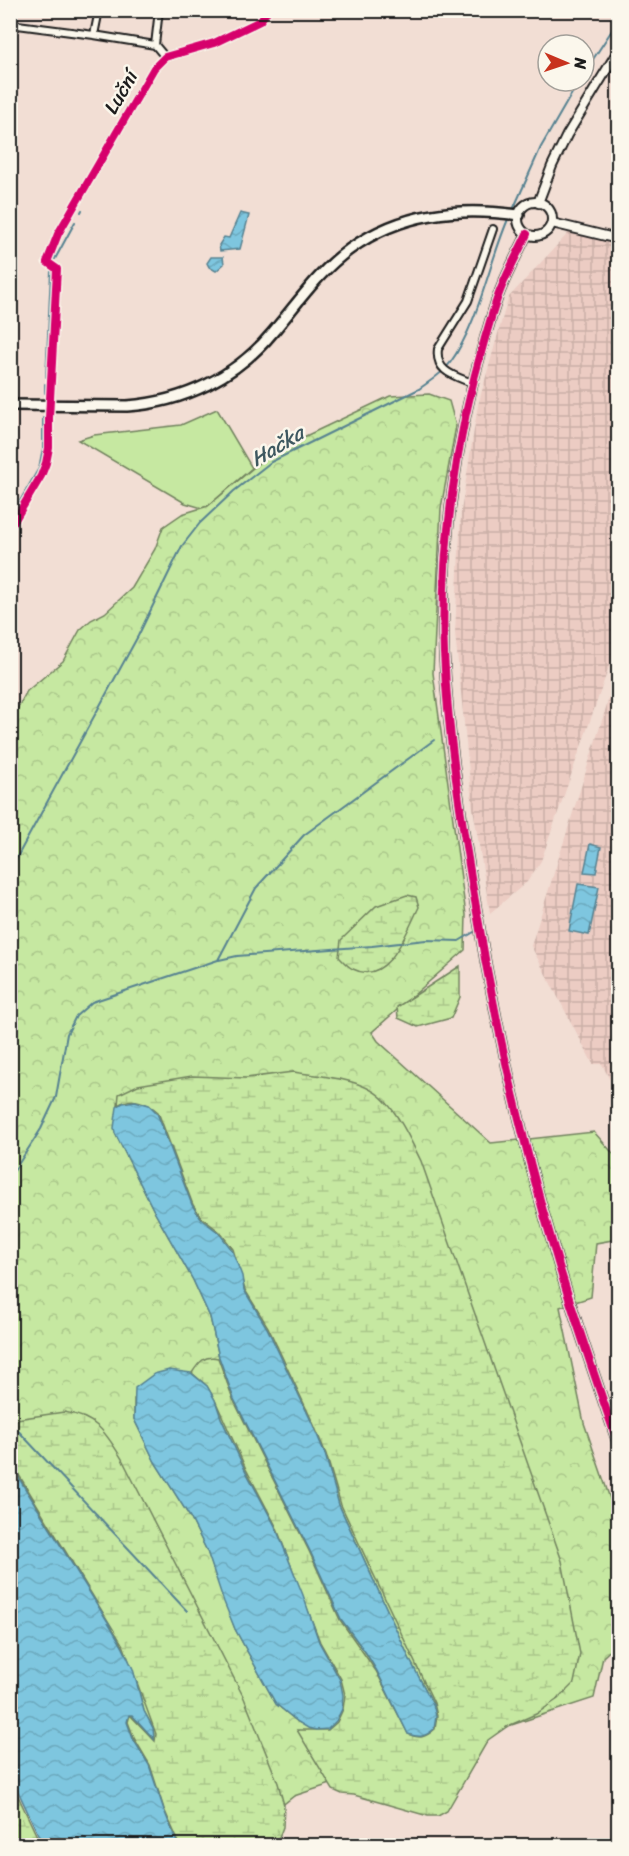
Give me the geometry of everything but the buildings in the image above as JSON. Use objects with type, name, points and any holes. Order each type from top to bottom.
[{"type":"main road","points":[[10,405],[127,406],[179,397],[213,382],[242,362],[271,334],[326,270],[369,237],[404,222],[432,214],[468,210],[518,215]]},
{"type":"street","points":[[94,35],[99,10]]},
{"type":"street","points":[[159,10],[155,45],[165,57],[214,43],[260,21],[268,10]]},
{"type":"street","name":"Luční","points":[[10,24],[155,45]]},
{"type":"street","points":[[538,203],[567,135],[618,51]]},
{"type":"street","name":"Luční","points":[[47,262],[58,234],[154,68],[165,57]]},
{"type":"street","points":[[538,203],[549,210],[552,223],[548,231],[540,236],[527,234],[520,226],[518,215],[524,207],[538,203]]},
{"type":"street","points":[[552,223],[618,238]]},
{"type":"street","points":[[472,383],[451,375],[439,364],[438,349],[468,300],[494,229]]},
{"type":"street","points":[[527,234],[499,293],[472,383],[455,477],[445,587],[444,650],[447,697],[460,812],[491,990],[530,1161],[559,1266],[618,1444]]},
{"type":"shaded area","points":[[573,228],[618,242],[618,641],[541,861],[527,882],[490,913],[472,802],[455,633],[461,511],[478,405],[508,298]]},
{"type":"shaded area","points":[[615,679],[618,680],[618,1096],[602,1064],[593,1064],[531,946]]},
{"type":"green space","points":[[429,394],[449,401],[456,426],[441,508],[433,673],[466,915],[465,950],[372,1032],[378,1041],[491,1143],[594,1132],[618,1159],[618,1239],[596,1243],[591,1297],[560,1307],[584,1423],[618,1522],[618,1643],[603,1657],[594,1698],[294,1796],[232,1845],[178,1845],[149,1765],[133,1739],[127,1722],[129,1714],[132,1715],[154,1739],[153,1728],[144,1711],[133,1669],[108,1622],[11,1464],[11,716],[27,691],[63,661],[80,630],[91,620],[105,613],[132,588],[155,549],[163,527],[182,514],[208,506],[272,452],[390,396]],"holes":[[[157,1113],[192,1205],[201,1219],[219,1233],[242,1276],[243,1290],[267,1328],[325,1454],[339,1505],[411,1662],[433,1704],[408,1734],[377,1671],[341,1619],[219,1357],[210,1317],[193,1280],[155,1213],[115,1133]],[[207,1386],[245,1470],[275,1526],[319,1642],[340,1680],[328,1729],[316,1730],[298,1722],[276,1704],[235,1629],[207,1551],[190,1517],[155,1462],[134,1419],[134,1399]]]},
{"type":"green space","points":[[217,409],[252,468],[208,506],[202,508],[185,503],[78,440],[94,435],[181,425]]},
{"type":"green space","points":[[407,895],[416,897],[419,907],[395,954],[386,964],[376,970],[365,972],[347,965],[339,957],[341,940],[376,906]]},
{"type":"green space","points":[[460,966],[460,997],[451,1018],[418,1027],[398,1018],[397,1007]]},
{"type":"green space","points":[[293,1072],[342,1079],[366,1087],[385,1101],[405,1130],[421,1161],[562,1561],[580,1654],[574,1683],[558,1699],[536,1714],[508,1726],[488,1740],[447,1811],[438,1816],[428,1816],[333,1790],[297,1730],[328,1730],[337,1722],[343,1709],[345,1695],[341,1679],[320,1642],[276,1526],[246,1469],[215,1400],[207,1386],[192,1373],[200,1363],[209,1358],[218,1358],[233,1399],[309,1551],[340,1620],[376,1671],[408,1734],[422,1737],[428,1734],[435,1729],[437,1716],[434,1703],[341,1505],[326,1454],[314,1425],[268,1327],[245,1290],[233,1249],[220,1232],[202,1218],[193,1205],[158,1112],[139,1101],[123,1102],[118,1105],[119,1094],[138,1085],[192,1076],[246,1078]]},
{"type":"green space","points":[[64,1412],[93,1422],[105,1434],[122,1459],[244,1698],[278,1783],[284,1805],[283,1827],[276,1845],[180,1845],[164,1809],[150,1765],[134,1738],[128,1722],[130,1715],[155,1741],[156,1734],[124,1647],[11,1462],[10,1420]]},
{"type":"green space","points":[[11,1781],[41,1845],[11,1845]]},
{"type":"water","points":[[240,213],[249,215],[240,249],[220,251],[219,245],[224,237],[229,238]]},
{"type":"water","points":[[211,257],[223,257],[224,264],[216,271],[207,263]]},
{"type":"water","points":[[590,844],[601,847],[596,873],[584,872]]},
{"type":"water","points":[[578,884],[599,887],[589,935],[569,931]]},
{"type":"water","points":[[135,1101],[149,1105],[157,1113],[192,1205],[201,1219],[219,1233],[232,1250],[242,1276],[244,1290],[267,1328],[313,1425],[325,1454],[339,1505],[411,1662],[433,1704],[436,1716],[434,1729],[425,1735],[408,1734],[377,1671],[341,1619],[310,1551],[234,1399],[219,1357],[210,1317],[193,1280],[155,1213],[115,1133],[117,1107],[123,1103]]},
{"type":"water","points":[[169,1370],[191,1373],[207,1386],[245,1470],[275,1526],[319,1642],[340,1680],[343,1695],[342,1709],[336,1721],[328,1729],[308,1728],[276,1704],[235,1629],[207,1551],[190,1517],[155,1462],[134,1419],[135,1388],[154,1374]]},
{"type":"water","points":[[10,1464],[108,1622],[133,1669],[144,1711],[153,1728],[154,1739],[132,1715],[129,1715],[127,1722],[133,1739],[149,1765],[178,1845],[43,1845],[11,1776]]},
{"type":"waterway","name":"Hačka","points":[[596,55],[618,21]]},
{"type":"waterway","name":"Hačka","points":[[512,212],[541,147],[572,93]]},
{"type":"waterway","name":"Hačka","points":[[10,870],[138,636],[182,546],[200,523],[234,491],[271,462],[419,389],[443,371],[469,330],[509,217]]},
{"type":"waterway","points":[[55,259],[75,222]]},
{"type":"waterway","points":[[46,377],[51,271]]},
{"type":"waterway","points":[[45,384],[45,393]]},
{"type":"waterway","points":[[10,518],[39,468],[43,448],[43,418]]},
{"type":"waterway","points":[[10,1177],[41,1129],[56,1097],[67,1034],[76,1016],[92,1002],[218,960],[256,888],[304,835],[434,740]]},
{"type":"waterway","points":[[219,960],[237,956],[426,940],[459,941],[474,932]]},
{"type":"waterway","points":[[10,1422],[187,1611]]},
{"type":"cycle path","points":[[10,528],[41,476],[49,448],[57,269],[47,262],[58,234],[154,68],[165,57],[214,43],[260,21],[268,10]]},
{"type":"cycle path","points":[[527,234],[494,308],[475,376],[458,454],[445,574],[443,614],[446,684],[456,777],[470,870],[511,1085],[559,1266],[618,1444]]}]
